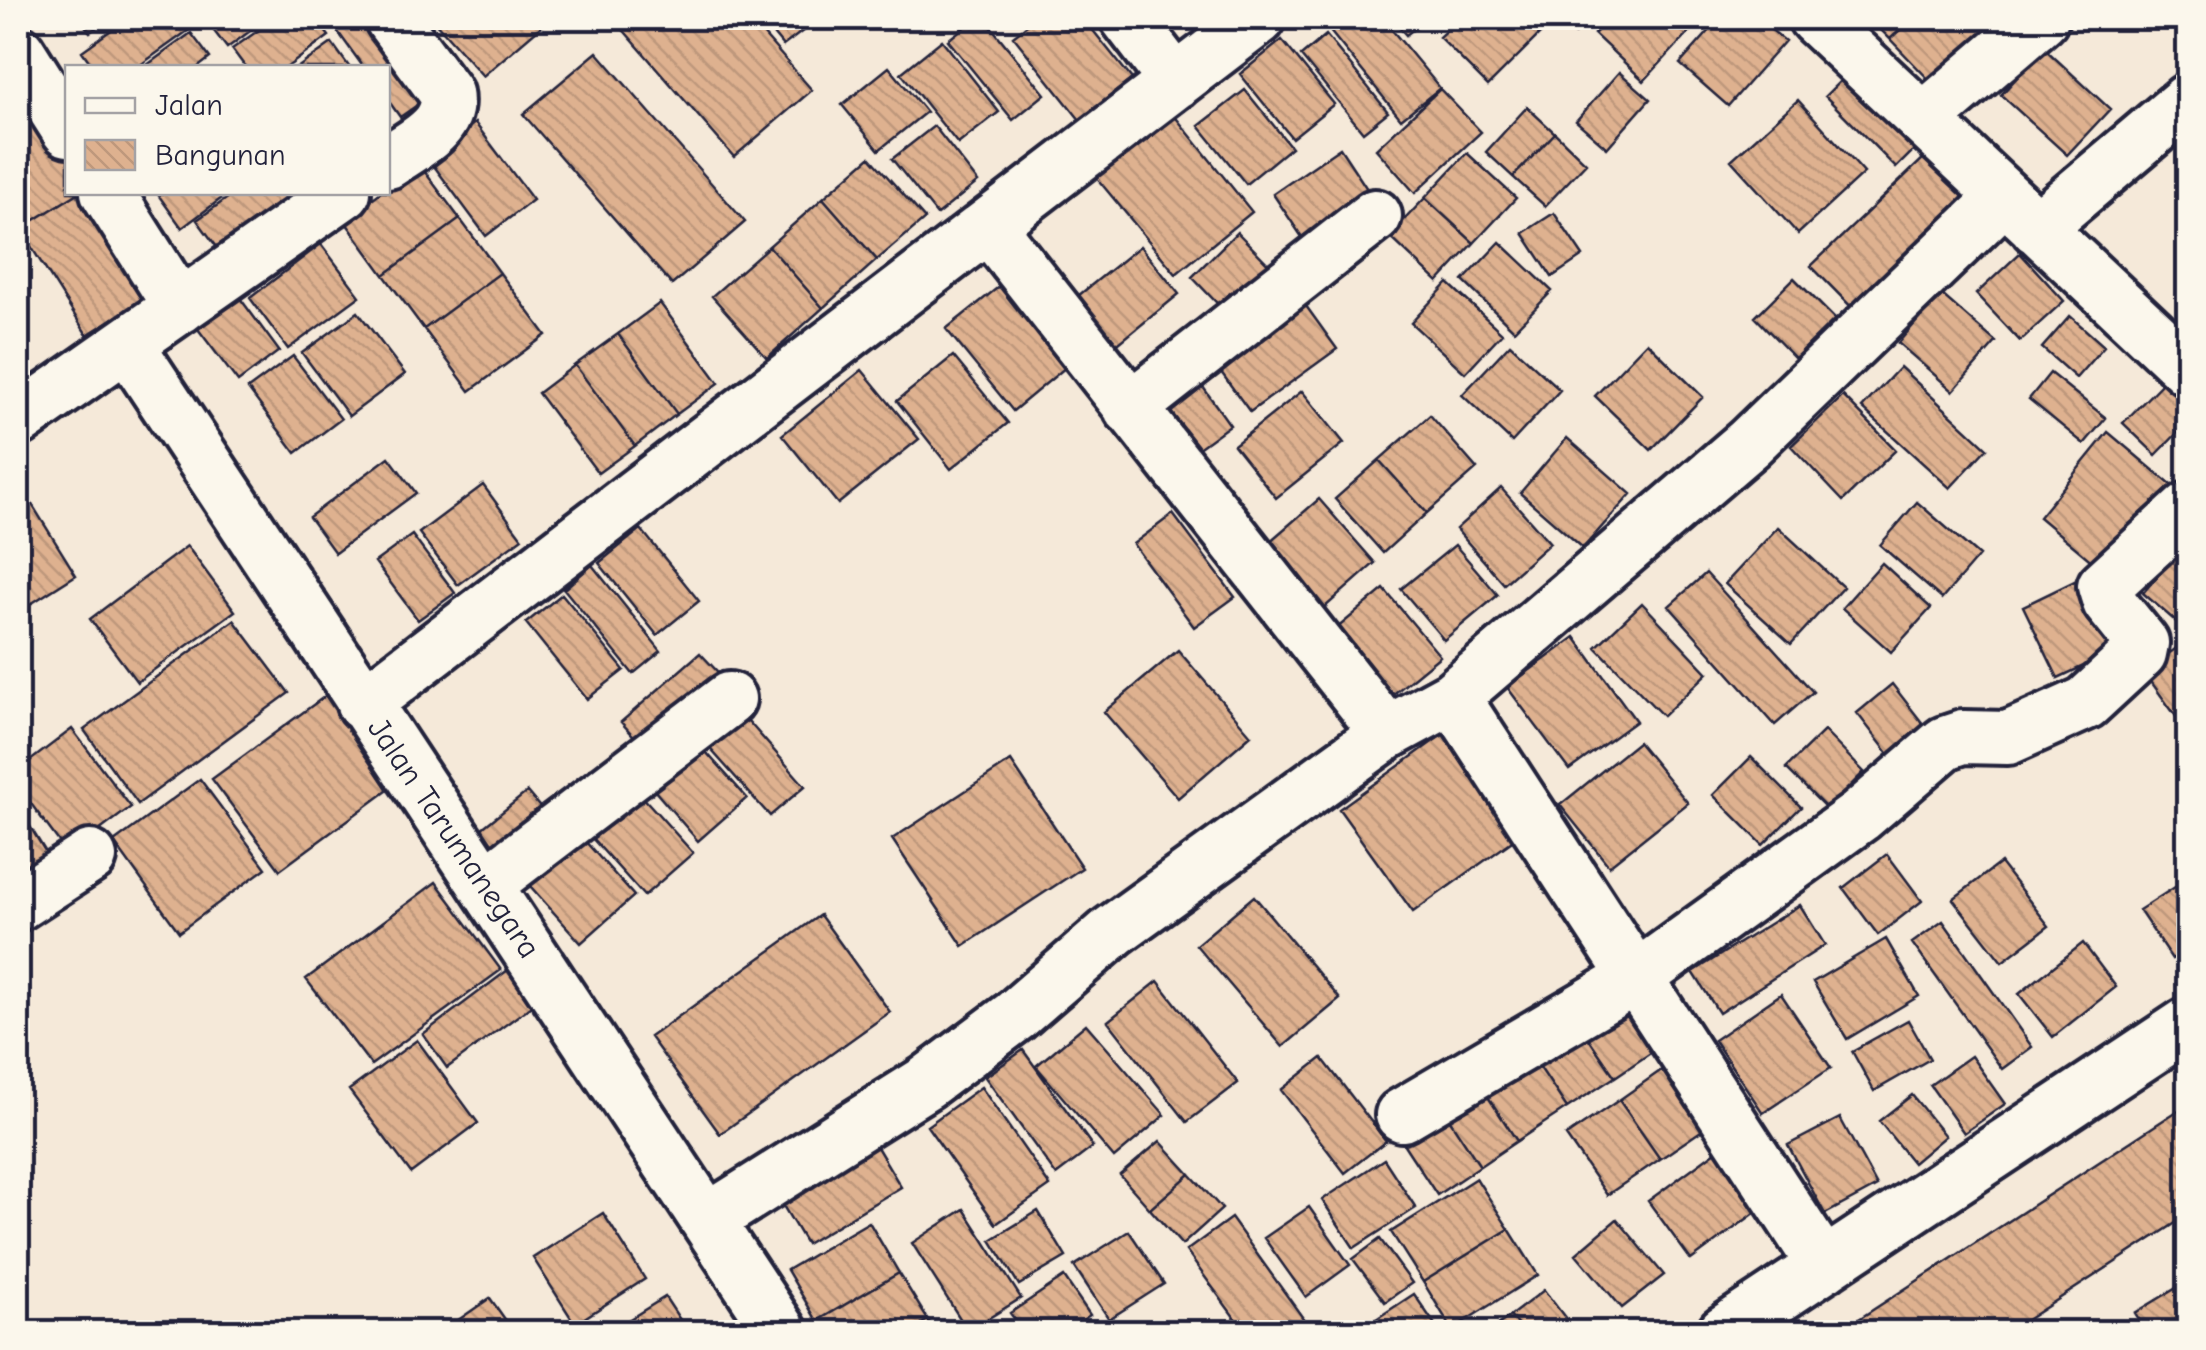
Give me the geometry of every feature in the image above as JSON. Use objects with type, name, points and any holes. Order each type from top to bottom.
[{"type":"street","points":[[390,161],[432,131],[445,118],[448,104],[446,93],[393,18]]},
{"type":"street","points":[[1127,18],[1176,82]]},
{"type":"street","points":[[363,704],[1258,18]]},
{"type":"street","points":[[1815,18],[2188,368]]},
{"type":"street","points":[[1925,118],[2042,18]]},
{"type":"street","points":[[18,51],[65,125]]},
{"type":"street","points":[[708,1220],[926,1082],[1015,1016],[1113,931],[1387,733],[1453,696],[2020,213],[2188,100]]},
{"type":"street","points":[[109,195],[180,307]]},
{"type":"street","points":[[18,420],[340,195]]},
{"type":"street","points":[[1130,408],[1375,216]]},
{"type":"street","points":[[988,227],[1387,733]]},
{"type":"street","name":"Jalan Tarumanegara","points":[[128,344],[363,704],[671,1158],[780,1332]]},
{"type":"street","points":[[1402,1115],[1638,977],[1860,816],[1945,743],[1963,737],[2008,738],[2086,703],[2140,653],[2142,644],[2109,602],[2104,586],[2188,509]]},
{"type":"street","points":[[1453,696],[1824,1266]]},
{"type":"street","points":[[486,884],[728,699]]},
{"type":"street","points":[[18,904],[90,858]]},
{"type":"street","points":[[1724,1332],[2188,1024]]},
{"type":"building","points":[[79,18],[110,18],[90,32]]},
{"type":"building","points":[[128,18],[191,18],[196,25],[140,65],[92,65],[82,51]]},
{"type":"building","points":[[204,18],[268,18],[227,48]]},
{"type":"building","points":[[276,18],[315,18],[329,36],[290,65],[244,65],[232,49]]},
{"type":"building","points":[[328,18],[382,18],[436,92],[400,117],[390,103],[390,65],[362,65]]},
{"type":"building","points":[[441,18],[551,18],[483,76],[435,22]]},
{"type":"building","points":[[613,18],[749,18],[812,90],[734,157]]},
{"type":"building","points":[[760,18],[820,18],[783,46]]},
{"type":"building","points":[[976,18],[984,18],[1045,94],[1013,120],[948,40]]},
{"type":"building","points":[[1036,18],[1083,18],[1132,79],[1080,120],[1013,36]]},
{"type":"building","points":[[1382,18],[1440,88],[1401,119],[1321,20]]},
{"type":"building","points":[[1391,18],[1428,18],[1406,35]]},
{"type":"building","points":[[1459,18],[1531,18],[1544,30],[1488,86],[1439,37]]},
{"type":"building","points":[[1556,18],[1590,18],[1574,34]]},
{"type":"building","points":[[1610,18],[1680,18],[1692,29],[1644,81],[1594,34]]},
{"type":"building","points":[[1680,18],[1703,18],[1692,29]]},
{"type":"building","points":[[1721,18],[1757,18],[1785,41],[1728,106],[1680,64]]},
{"type":"building","points":[[1869,18],[1913,18],[1890,39]]},
{"type":"building","points":[[1913,18],[1976,18],[1991,33],[1936,87],[1890,39]]},
{"type":"building","points":[[191,33],[210,58],[201,65],[147,65]]},
{"type":"building","points":[[1326,35],[1388,112],[1363,132],[1301,56]]},
{"type":"building","points":[[942,40],[999,112],[958,144],[901,73]]},
{"type":"building","points":[[1282,40],[1334,104],[1292,138],[1240,74]]},
{"type":"building","points":[[332,43],[348,65],[301,65]]},
{"type":"building","points":[[2044,48],[2110,109],[2067,155],[2001,95]]},
{"type":"building","points":[[597,52],[745,222],[672,285],[523,114]]},
{"type":"building","points":[[889,67],[926,112],[879,150],[842,105]]},
{"type":"building","points":[[1619,72],[1650,99],[1607,148],[1576,121]]},
{"type":"building","points":[[1847,74],[1919,145],[1896,168],[1825,96]]},
{"type":"building","points":[[18,79],[38,113],[18,125]]},
{"type":"building","points":[[1440,89],[1481,132],[1415,193],[1376,149]]},
{"type":"building","points":[[1245,90],[1291,147],[1246,184],[1199,126]]},
{"type":"building","points":[[1798,100],[1864,173],[1798,234],[1731,160]]},
{"type":"building","points":[[1527,107],[1555,133],[1513,177],[1486,152]]},
{"type":"building","points":[[38,113],[65,154],[65,195],[75,195],[20,229],[18,125]]},
{"type":"building","points":[[1173,114],[1252,212],[1176,274],[1095,176]]},
{"type":"building","points":[[475,123],[533,200],[486,236],[428,158]]},
{"type":"building","points":[[934,126],[978,182],[937,215],[892,159]]},
{"type":"building","points":[[1555,133],[1586,163],[1545,206],[1513,177]]},
{"type":"building","points":[[1340,148],[1369,192],[1302,237],[1273,194]]},
{"type":"building","points":[[1467,153],[1516,198],[1474,243],[1425,198]]},
{"type":"building","points":[[1929,153],[1979,205],[1862,318],[1811,266]]},
{"type":"building","points":[[870,157],[925,219],[877,260],[823,198]]},
{"type":"building","points":[[419,164],[460,219],[384,275],[344,220],[377,195],[390,195],[390,186]]},
{"type":"building","points":[[75,195],[90,195],[152,294],[87,335],[20,229]]},
{"type":"building","points":[[160,195],[226,195],[182,228]]},
{"type":"building","points":[[232,195],[283,195],[293,208],[225,258],[197,220]]},
{"type":"building","points":[[823,198],[877,260],[823,308],[769,246]]},
{"type":"building","points":[[1425,198],[1474,243],[1438,282],[1389,236]]},
{"type":"building","points":[[1554,213],[1583,256],[1552,277],[1523,233]]},
{"type":"building","points":[[460,219],[500,273],[424,329],[384,275]]},
{"type":"building","points":[[1237,232],[1280,276],[1234,321],[1192,277]]},
{"type":"building","points":[[1500,242],[1552,291],[1514,330],[1463,281]]},
{"type":"building","points":[[321,244],[360,296],[288,349],[250,298]]},
{"type":"building","points":[[769,246],[823,308],[767,358],[712,296]]},
{"type":"building","points":[[1140,246],[1179,294],[1108,352],[1068,304]]},
{"type":"building","points":[[2020,253],[2064,301],[2020,341],[1976,294]]},
{"type":"building","points":[[500,273],[546,335],[470,391],[424,329]]},
{"type":"building","points":[[1794,278],[1835,319],[1795,358],[1755,317]]},
{"type":"building","points":[[1006,281],[1072,362],[1013,411],[946,329]]},
{"type":"building","points":[[1448,283],[1502,333],[1465,373],[1411,323]]},
{"type":"building","points":[[237,294],[279,351],[238,382],[195,325]]},
{"type":"building","points":[[1941,294],[1996,342],[1953,391],[1898,343]]},
{"type":"building","points":[[1301,299],[1337,349],[1250,412],[1213,361]]},
{"type":"building","points":[[660,303],[719,383],[677,414],[618,334]]},
{"type":"building","points":[[358,312],[405,374],[349,416],[302,353]]},
{"type":"building","points":[[2070,316],[2104,346],[2076,378],[2042,348]]},
{"type":"building","points":[[618,334],[677,414],[635,446],[575,365]]},
{"type":"building","points":[[1647,342],[1703,397],[1651,450],[1595,396]]},
{"type":"building","points":[[1510,344],[1560,390],[1512,442],[1462,395]]},
{"type":"building","points":[[293,356],[341,419],[296,453],[248,389]]},
{"type":"building","points":[[953,356],[1008,423],[951,469],[897,401]]},
{"type":"building","points":[[575,365],[635,446],[598,473],[538,393]]},
{"type":"building","points":[[1900,367],[1987,448],[1950,488],[1862,408]]},
{"type":"building","points":[[862,370],[919,439],[838,504],[782,435]]},
{"type":"building","points":[[1193,373],[1230,425],[1186,457],[1148,406]]},
{"type":"building","points":[[2050,373],[2106,418],[2084,444],[2029,399]]},
{"type":"building","points":[[2171,374],[2188,391],[2188,422],[2156,455],[2123,423]]},
{"type":"building","points":[[1302,391],[1344,443],[1276,498],[1234,445]]},
{"type":"building","points":[[1843,396],[1896,450],[1843,501],[1791,446]]},
{"type":"building","points":[[1430,415],[1477,469],[1427,513],[1379,460]]},
{"type":"building","points":[[2108,432],[2171,485],[2101,569],[2039,517]]},
{"type":"building","points":[[1567,438],[1631,494],[1583,548],[1520,493]]},
{"type":"building","points":[[389,457],[416,493],[335,553],[309,517]]},
{"type":"building","points":[[1379,460],[1427,513],[1383,553],[1335,499]]},
{"type":"building","points":[[18,482],[76,575],[18,612]]},
{"type":"building","points":[[483,485],[522,538],[458,585],[419,533]]},
{"type":"building","points":[[1501,488],[1550,543],[1504,584],[1456,529]]},
{"type":"building","points":[[1319,499],[1375,563],[1324,608],[1268,543]]},
{"type":"building","points":[[1917,502],[1979,556],[1942,599],[1880,545]]},
{"type":"building","points":[[1173,514],[1235,597],[1194,627],[1133,544]]},
{"type":"building","points":[[1778,527],[1843,587],[1791,644],[1725,584]]},
{"type":"building","points":[[641,529],[699,601],[657,635],[599,563]]},
{"type":"building","points":[[412,535],[455,593],[418,620],[375,562]]},
{"type":"building","points":[[1455,545],[1498,595],[1444,640],[1401,589]]},
{"type":"building","points":[[187,546],[235,611],[137,682],[90,619]]},
{"type":"building","points":[[2180,550],[2188,558],[2188,632],[2143,593]]},
{"type":"building","points":[[1882,563],[1931,608],[1891,652],[1842,608]]},
{"type":"building","points":[[592,565],[661,651],[633,674],[564,589]]},
{"type":"building","points":[[1706,573],[1813,692],[1775,725],[1669,606]]},
{"type":"building","points":[[2085,576],[2120,649],[2058,678],[2023,606]]},
{"type":"building","points":[[1384,589],[1440,656],[1385,701],[1330,634]]},
{"type":"building","points":[[562,594],[624,670],[587,699],[526,623]]},
{"type":"building","points":[[1642,603],[1708,673],[1663,716],[1596,647]]},
{"type":"building","points":[[234,620],[289,693],[138,804],[84,730]]},
{"type":"building","points":[[1575,637],[1636,721],[1569,770],[1507,687]]},
{"type":"building","points":[[2182,644],[2188,654],[2188,733],[2144,672]]},
{"type":"building","points":[[1178,650],[1251,735],[1178,798],[1104,712]]},
{"type":"building","points":[[700,653],[731,686],[652,756],[621,722]]},
{"type":"building","points":[[1892,684],[1931,734],[1895,762],[1857,713]]},
{"type":"building","points":[[328,694],[395,785],[280,870],[212,779]]},
{"type":"building","points":[[741,713],[805,786],[770,816],[706,744]]},
{"type":"building","points":[[72,729],[131,807],[68,854],[18,786],[18,770]]},
{"type":"building","points":[[1449,730],[1522,834],[1413,912],[1339,809]]},
{"type":"building","points":[[1824,731],[1864,772],[1827,809],[1786,768]]},
{"type":"building","points":[[697,742],[747,798],[698,841],[649,784]]},
{"type":"building","points":[[1638,742],[1688,803],[1609,866],[1560,805]]},
{"type":"building","points":[[1751,757],[1801,807],[1763,845],[1713,795]]},
{"type":"building","points":[[1011,761],[1082,868],[963,946],[892,839]]},
{"type":"building","points":[[200,779],[266,868],[179,932],[114,842]]},
{"type":"building","points":[[632,785],[693,853],[644,896],[583,828]]},
{"type":"building","points":[[527,792],[555,825],[498,871],[471,837]]},
{"type":"building","points":[[18,807],[55,867],[18,890]]},
{"type":"building","points":[[576,831],[634,896],[581,943],[523,878]]},
{"type":"building","points":[[1887,854],[1922,901],[1878,935],[1843,888]]},
{"type":"building","points":[[2000,863],[2049,926],[2002,962],[1953,899]]},
{"type":"building","points":[[2186,880],[2188,949],[2172,959],[2139,910]]},
{"type":"building","points":[[436,882],[501,970],[371,1065],[306,979]]},
{"type":"building","points":[[1254,896],[1340,999],[1283,1047],[1196,945]]},
{"type":"building","points":[[1800,905],[1825,945],[1719,1013],[1693,972]]},
{"type":"building","points":[[820,915],[890,1012],[720,1134],[650,1037]]},
{"type":"building","points":[[1943,921],[2032,1047],[2002,1069],[1912,943]]},
{"type":"building","points":[[1886,939],[1919,996],[1847,1039],[1813,982]]},
{"type":"building","points":[[2083,943],[2116,987],[2053,1037],[2019,994]]},
{"type":"building","points":[[508,970],[534,1004],[447,1068],[423,1034]]},
{"type":"building","points":[[1158,981],[1238,1083],[1187,1122],[1108,1021]]},
{"type":"building","points":[[1620,991],[1658,1048],[1615,1077],[1576,1020]]},
{"type":"building","points":[[1781,994],[1831,1068],[1763,1113],[1714,1040]]},
{"type":"building","points":[[1576,1020],[1615,1077],[1567,1108],[1529,1051]]},
{"type":"building","points":[[1908,1020],[1930,1059],[1874,1091],[1852,1051]]},
{"type":"building","points":[[1086,1024],[1165,1115],[1114,1158],[1036,1066]]},
{"type":"building","points":[[417,1040],[478,1123],[411,1173],[349,1090]]},
{"type":"building","points":[[1023,1050],[1093,1147],[1056,1175],[985,1077]]},
{"type":"building","points":[[1529,1051],[1567,1108],[1517,1141],[1479,1083]]},
{"type":"building","points":[[1971,1056],[2005,1104],[1964,1133],[1930,1085]]},
{"type":"building","points":[[1322,1058],[1386,1141],[1345,1173],[1281,1090]]},
{"type":"building","points":[[1663,1069],[1704,1129],[1660,1159],[1619,1100]]},
{"type":"building","points":[[1479,1083],[1517,1141],[1480,1166],[1442,1108]]},
{"type":"building","points":[[981,1087],[1050,1186],[996,1224],[927,1126]]},
{"type":"building","points":[[1912,1095],[1945,1136],[1913,1163],[1879,1121]]},
{"type":"building","points":[[1619,1100],[1660,1159],[1607,1195],[1566,1136]]},
{"type":"building","points":[[2188,1104],[2188,1215],[2008,1332],[1839,1332]]},
{"type":"building","points":[[1442,1108],[1480,1166],[1437,1195],[1399,1137]]},
{"type":"building","points":[[1840,1118],[1877,1186],[1825,1214],[1788,1145]]},
{"type":"building","points":[[871,1137],[901,1187],[806,1244],[776,1194]]},
{"type":"building","points":[[1160,1141],[1190,1174],[1150,1209],[1120,1175]]},
{"type":"building","points":[[1716,1151],[1759,1210],[1691,1260],[1648,1201]]},
{"type":"building","points":[[1384,1159],[1416,1208],[1354,1248],[1322,1200]]},
{"type":"building","points":[[1190,1174],[1222,1209],[1182,1245],[1150,1209]]},
{"type":"building","points":[[1476,1178],[1509,1229],[1423,1282],[1391,1232]]},
{"type":"building","points":[[1309,1207],[1350,1265],[1306,1297],[1264,1238]]},
{"type":"building","points":[[964,1209],[1021,1298],[968,1331],[912,1243]]},
{"type":"building","points":[[1038,1211],[1066,1257],[1019,1285],[991,1240]]},
{"type":"building","points":[[603,1213],[645,1279],[575,1324],[533,1258]]},
{"type":"building","points":[[1231,1218],[1313,1332],[1245,1332],[1186,1251]]},
{"type":"building","points":[[1617,1219],[1664,1275],[1622,1308],[1576,1254]]},
{"type":"building","points":[[869,1222],[899,1273],[817,1321],[787,1270]]},
{"type":"building","points":[[1509,1229],[1538,1275],[1452,1329],[1423,1282]]},
{"type":"building","points":[[1129,1231],[1164,1284],[1109,1319],[1074,1266]]},
{"type":"building","points":[[1380,1239],[1412,1283],[1385,1302],[1353,1259]]},
{"type":"building","points":[[899,1273],[928,1320],[907,1332],[823,1332],[817,1321]]},
{"type":"building","points":[[1064,1277],[1090,1315],[1065,1332],[1024,1332],[1010,1313]]},
{"type":"building","points":[[2188,1281],[2188,1332],[2147,1332],[2135,1313]]},
{"type":"building","points":[[1544,1290],[1576,1332],[1523,1332],[1510,1316]]},
{"type":"building","points":[[1414,1294],[1440,1332],[1376,1332],[1370,1323]]},
{"type":"building","points":[[665,1297],[688,1332],[609,1332]]},
{"type":"building","points":[[490,1298],[514,1332],[441,1332]]},
{"type":"building","points":[[1510,1316],[1523,1332],[1489,1332]]},
{"type":"building","points":[[928,1320],[935,1332],[907,1332]]}]
